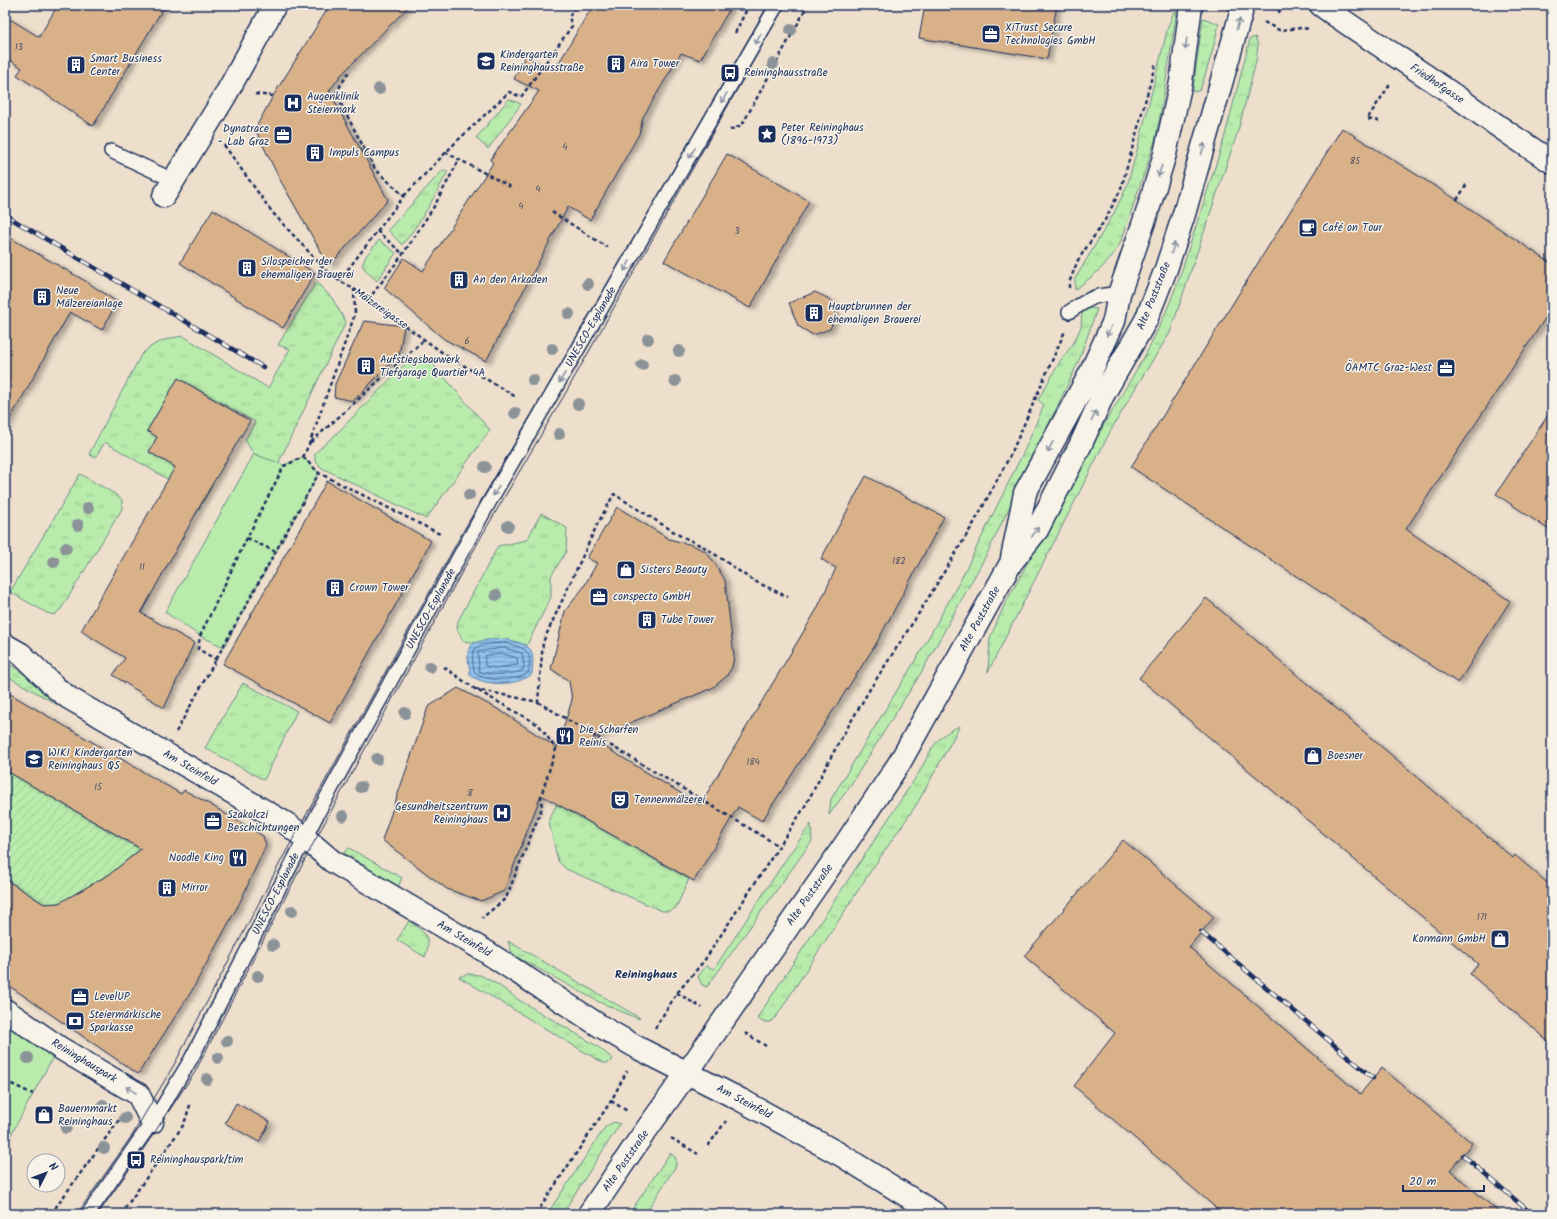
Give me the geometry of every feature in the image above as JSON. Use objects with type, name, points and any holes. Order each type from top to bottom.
[{"type":"main road","points":[[169,188],[225,96],[275,5]]},
{"type":"main road","name":"Alte Poststraße","points":[[1012,563],[1025,493],[1090,374],[1114,321],[1119,294],[1165,154],[1181,82],[1191,5]]},
{"type":"main road","name":"Alte Poststraße","points":[[589,1214],[840,852],[900,762],[1012,563],[1037,530],[1080,446],[1103,395],[1146,320],[1166,269],[1186,207],[1239,20],[1241,5]]},
{"type":"main road","name":"Friedhofgasse","points":[[1321,5],[1513,137],[1552,162]]},
{"type":"main road","name":"Am Steinfeld","points":[[5,645],[21,654],[56,688],[69,698],[287,824],[332,861],[485,951],[600,1026],[640,1049],[741,1100],[841,1155],[936,1214]]},
{"type":"main road","name":"Reininghauspark","points":[[5,1010],[60,1048],[138,1094]]},
{"type":"main road","points":[[138,1094],[152,1122]]},
{"type":"lane","name":"UNESCO-Esplanade","points":[[88,1214],[152,1122],[191,1059],[305,838],[486,508],[777,5]]},
{"type":"lane","points":[[111,152],[169,188]]},
{"type":"lane","points":[[1069,312],[1090,299],[1102,294],[1119,294]]},
{"type":"path","points":[[339,281],[404,196],[445,152],[509,92],[521,97],[572,26],[569,17],[576,5]]},
{"type":"path","points":[[694,150],[742,125],[808,5]]},
{"type":"path","points":[[1279,13],[1280,5]]},
{"type":"path","points":[[1262,20],[1279,30]]},
{"type":"path","points":[[662,1019],[677,993],[704,960],[804,808],[839,742],[977,516],[1011,454],[1067,326],[1069,312],[1069,283],[1078,260],[1105,220],[1121,189],[1158,55]]},
{"type":"path","points":[[350,70],[336,94],[375,169],[404,196]]},
{"type":"path","points":[[1379,121],[1367,119],[1391,82]]},
{"type":"path","points":[[250,91],[254,94],[273,96]]},
{"type":"path","name":"Mälzereigasse","points":[[207,124],[272,212],[331,276],[354,289],[443,353],[516,397]]},
{"type":"path","points":[[445,152],[510,187]]},
{"type":"path","points":[[368,300],[403,254],[435,205],[459,160]]},
{"type":"path","points":[[1457,200],[1468,182]]},
{"type":"path","points":[[552,212],[607,247]]},
{"type":"path","points":[[377,231],[403,254]]},
{"type":"path","points":[[217,660],[198,649],[200,636],[247,538],[284,466],[303,457],[310,442],[355,314],[354,289]]},
{"type":"path","points":[[310,442],[425,339]]},
{"type":"path","points":[[303,457],[319,473],[442,535]]},
{"type":"path","points":[[175,734],[319,473]]},
{"type":"path","points":[[538,702],[543,642],[597,525],[614,494],[679,535],[706,548],[752,580],[788,597]]},
{"type":"path","points":[[247,538],[276,552]]},
{"type":"path","points":[[444,667],[475,689],[539,725],[556,749],[541,796],[542,808],[506,898],[482,918]]},
{"type":"path","points":[[475,689],[538,702],[780,846]]},
{"type":"path","points":[[677,993],[695,1004]]},
{"type":"path","points":[[750,1036],[766,1046]]},
{"type":"path","points":[[536,1214],[611,1101],[624,1076]]},
{"type":"path","points":[[5,1081],[33,1094]]},
{"type":"path","points":[[51,1214],[138,1094]]},
{"type":"green space","points":[[1174,11],[1177,11],[1155,141],[1123,236],[1109,260],[1075,290],[1075,279],[1114,213],[1127,186],[1168,27]]},
{"type":"green space","points":[[1203,18],[1219,24],[1211,57],[1200,90],[1194,92],[1193,88]]},
{"type":"green space","points":[[1255,37],[1258,45],[1256,62],[1238,131],[1170,333],[1110,432],[988,672],[990,638],[1004,606],[1089,450],[1147,352],[1166,312],[1179,279],[1224,139],[1250,39]]},
{"type":"green space","points":[[509,99],[521,104],[488,149],[476,138]]},
{"type":"green space","points":[[443,170],[448,171],[438,191],[421,219],[402,245],[388,230]]},
{"type":"green space","points":[[379,240],[396,253],[377,281],[362,265],[366,256]]},
{"type":"green space","points":[[316,282],[332,298],[346,322],[278,464],[254,454],[245,440],[255,422],[178,378],[147,431],[157,437],[149,452],[211,488],[194,517],[158,496],[169,480],[105,442],[95,458],[89,454],[141,355],[155,344],[171,338],[183,336],[268,388],[290,349],[278,345]]},
{"type":"green space","points":[[1090,308],[1097,309],[1078,363],[988,552],[921,673],[848,789],[829,815],[831,799],[921,651],[961,579],[1025,449],[1044,405],[1038,400],[1062,358],[1072,346],[1081,327],[1082,313]]},
{"type":"green space","points":[[422,356],[433,364],[490,430],[426,519],[322,468],[315,461],[315,453],[334,436],[410,359]]},
{"type":"green space","points":[[254,454],[284,465],[303,457],[319,473],[224,647],[200,636],[165,612]]},
{"type":"green space","points":[[80,474],[115,494],[122,500],[122,509],[61,609],[54,615],[47,613],[10,592]]},
{"type":"green space","points":[[541,513],[567,528],[566,552],[551,576],[551,597],[527,645],[505,639],[477,643],[463,641],[457,629],[458,621],[498,546],[527,540]]},
{"type":"green space","points":[[5,661],[42,687],[58,705],[5,675]]},
{"type":"green space","points":[[243,683],[297,711],[264,780],[205,748]]},
{"type":"green space","points":[[960,726],[917,804],[870,872],[776,1017],[770,1022],[763,1022],[757,1018],[918,774],[934,746],[944,735]]},
{"type":"green space","points":[[5,770],[140,849],[110,874],[59,903],[44,904],[5,879]]},
{"type":"green space","points":[[557,804],[689,879],[676,908],[669,911],[662,911],[566,869],[558,861],[550,827],[549,819]]},
{"type":"green space","points":[[811,824],[812,841],[707,987],[702,985],[698,977],[706,966],[714,969],[788,856]]},
{"type":"green space","points":[[349,848],[402,878],[398,887],[344,853]]},
{"type":"green space","points":[[409,921],[419,928],[426,936],[428,945],[425,957],[397,940]]},
{"type":"green space","points":[[508,941],[640,1018],[639,1019],[599,1002],[517,957],[511,951]]},
{"type":"green space","points":[[467,974],[480,975],[497,984],[519,1000],[597,1046],[613,1059],[609,1063],[603,1063],[459,977]]},
{"type":"green space","points":[[5,1025],[53,1057],[5,1146]]},
{"type":"green space","points":[[614,1122],[620,1124],[562,1214],[547,1214],[606,1126]]},
{"type":"green space","points":[[670,1153],[676,1158],[676,1166],[645,1214],[629,1214]]},
{"type":"water","points":[[505,639],[521,643],[529,648],[533,657],[532,674],[519,681],[501,684],[484,682],[470,675],[468,655],[471,645],[485,640]]},
{"type":"building","name":"Smart Business Center","points":[[58,5],[165,5],[93,126],[17,75],[22,68],[5,57],[5,16],[39,37]]},
{"type":"building","name":"Impuls Campus","points":[[330,5],[410,5],[341,75],[329,91],[388,200],[329,266],[279,178],[255,129],[273,96]]},
{"type":"building","points":[[593,5],[732,5],[700,60],[681,53],[643,117],[639,134],[590,220],[568,207],[486,361],[444,339],[384,288],[404,258],[423,271],[493,163],[490,160],[539,91],[514,79],[525,56],[554,71]]},
{"type":"building","points":[[925,5],[1057,5],[1047,59],[919,38]]},
{"type":"building","name":"ÖAMTC Graz-West","points":[[1342,128],[1457,200],[1552,264],[1552,308],[1406,529],[1510,601],[1458,683],[1131,467]]},
{"type":"building","points":[[727,154],[809,201],[750,308],[664,261]]},
{"type":"building","name":"Silospeicher der ehemaligen Brauerei","points":[[213,209],[315,273],[283,328],[180,263]]},
{"type":"building","name":"Neue Mälzereianlage","points":[[5,235],[87,282],[117,302],[102,330],[70,312],[5,428]]},
{"type":"building","name":"Hauptbrunnen der ehemaligen Brauerei","points":[[815,292],[831,300],[836,315],[830,329],[813,335],[798,326],[789,303]]},
{"type":"building","name":"Aufstiegsbauwerk Tiefgarage Quartier 4A","points":[[364,321],[404,326],[399,355],[353,401],[334,397],[335,384]]},
{"type":"building","points":[[178,378],[250,421],[210,488],[141,613],[194,643],[164,708],[113,675],[125,658],[81,631],[175,467],[149,452],[157,437],[147,431]]},
{"type":"building","points":[[1552,409],[1552,532],[1496,494]]},
{"type":"building","points":[[866,476],[944,517],[876,644],[762,821],[738,807],[694,881],[541,795],[504,891],[481,901],[447,889],[382,840],[428,707],[458,688],[501,711],[557,748],[572,700],[569,681],[551,669],[565,611],[583,588],[597,563],[587,558],[617,507],[669,539],[692,545],[705,551],[714,562],[725,580],[734,656],[732,667],[726,677],[712,688],[592,739],[700,805],[817,609],[836,568],[821,559]]},
{"type":"building","name":"Crown Tower","points":[[327,481],[431,541],[330,723],[223,664]]},
{"type":"building","name":"Boesner","points":[[1206,598],[1513,858],[1515,855],[1552,887],[1552,1044],[1470,974],[1478,964],[1139,678]]},
{"type":"building","name":"Mirror","points":[[5,691],[181,794],[184,790],[263,836],[266,845],[240,902],[191,992],[138,1074],[5,983],[5,879],[44,904],[59,903],[110,874],[141,849],[5,770]]},
{"type":"building","points":[[1123,840],[1214,917],[1189,947],[1360,1094],[1382,1068],[1472,1143],[1450,1170],[1501,1214],[1223,1214],[1074,1086],[1115,1033],[1024,956]]},
{"type":"building","points":[[236,1103],[270,1122],[259,1142],[225,1123]]},
{"type":"tram line","points":[[77,1214],[133,1134],[175,1063],[283,857],[465,528],[768,5]]},
{"type":"tram line","points":[[98,1214],[195,1072],[313,844],[481,537],[565,394],[785,5]]},
{"type":"railway","points":[[5,215],[263,367]]},
{"type":"railway","points":[[1201,932],[1373,1078]]},
{"type":"railway","points":[[1463,1155],[1532,1214]]},
{"type":"place","name":"XiTrust Secure Technologies GmbH","points":[[991,34]]},
{"type":"place","name":"Kindergarten Reininghausstraße","points":[[486,61]]},
{"type":"place","name":"Aira Tower","points":[[616,64]]},
{"type":"place","name":"Smart Business Center","points":[[76,65]]},
{"type":"place","name":"Reininghausstraße","points":[[730,73]]},
{"type":"place","name":"Augenklinik Steiermark","points":[[293,103]]},
{"type":"place","name":"Peter Reininghaus (1896-1973)","points":[[767,134]]},
{"type":"place","name":"Dynatrace - Lab Graz","points":[[283,135]]},
{"type":"place","name":"Impuls Campus","points":[[315,153]]},
{"type":"place","name":"Café on Tour","points":[[1308,228]]},
{"type":"place","name":"Silospeicher der ehemaligen Brauerei","points":[[247,268]]},
{"type":"place","name":"An den Arkaden","points":[[459,280]]},
{"type":"place","name":"Neue Mälzereianlage","points":[[42,297]]},
{"type":"place","name":"Hauptbrunnen der ehemaligen Brauerei","points":[[814,313]]},
{"type":"place","name":"Aufstiegsbauwerk Tiefgarage Quartier 4A","points":[[366,366]]},
{"type":"place","name":"ÖAMTC Graz-West","points":[[1446,368]]},
{"type":"place","name":"Sisters Beauty","points":[[626,570]]},
{"type":"place","name":"Crown Tower","points":[[335,588]]},
{"type":"place","name":"conspecto GmbH","points":[[599,597]]},
{"type":"place","name":"Tube Tower","points":[[647,620]]},
{"type":"place","name":"Die Scharfen Reinis","points":[[565,736]]},
{"type":"place","name":"Boesner","points":[[1313,756]]},
{"type":"place","name":"WIKI Kindergarten Reininghaus Q5","points":[[34,759]]},
{"type":"place","name":"Tennenmälzerei","points":[[620,800]]},
{"type":"place","name":"Gesundheitszentrum Reininghaus","points":[[502,813]]},
{"type":"place","name":"Szakolczi Beschichtungen","points":[[213,821]]},
{"type":"place","name":"Noodle King","points":[[238,858]]},
{"type":"place","name":"Mirror","points":[[167,888]]},
{"type":"place","name":"Kormann GmbH","points":[[1500,939]]},
{"type":"place","name":"LevelUP","points":[[80,997]]},
{"type":"place","name":"Steiermärkische Sparkasse","points":[[75,1021]]},
{"type":"place","name":"Bauernmarkt Reininghaus","points":[[44,1115]]},
{"type":"place","name":"Reininghauspark/tim","points":[[136,1160]]},
{"type":"district","name":"Reininghaus","points":[[646,974]]}]
